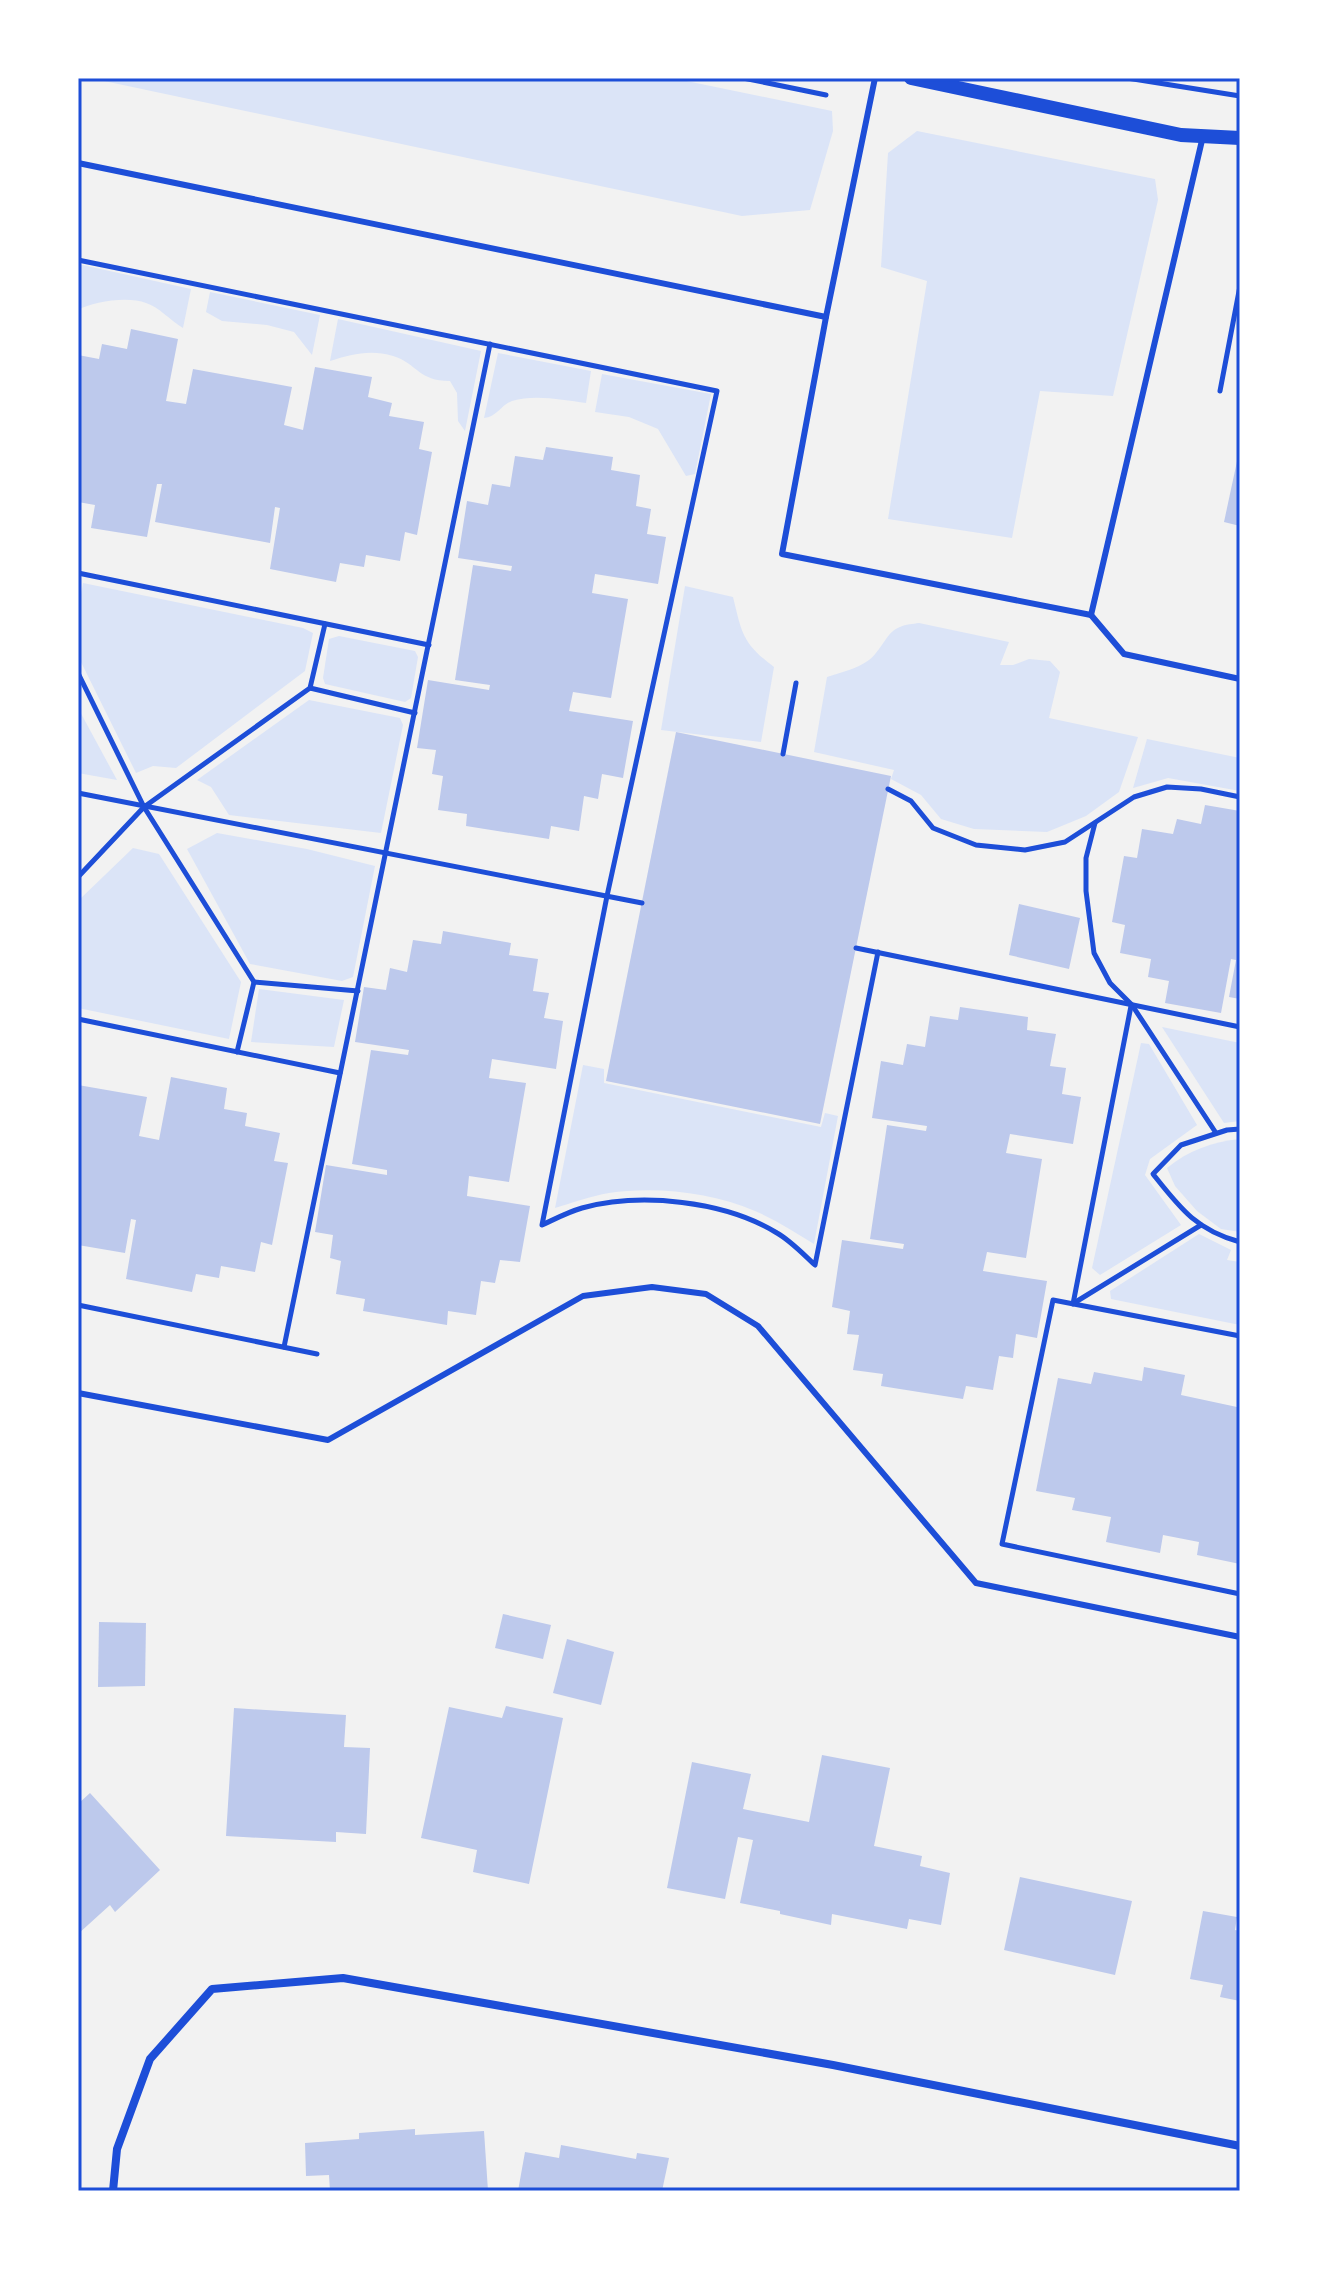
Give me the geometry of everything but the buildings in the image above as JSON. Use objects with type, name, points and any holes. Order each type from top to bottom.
[{"type":"street","points":[[911,78],[1181,135],[1240,138]]},
{"type":"street","points":[[113,2191],[117,2149],[150,2059],[212,1989],[343,1978],[833,2065],[1240,2146]]},
{"type":"lane","points":[[875,78],[782,554],[1091,615],[1124,654],[1240,679]]},
{"type":"lane","points":[[1091,615],[1203,136]]},
{"type":"lane","points":[[78,163],[826,317]]},
{"type":"lane","points":[[78,1393],[328,1440],[583,1296],[652,1287],[706,1294],[758,1326],[976,1583],[1240,1637]]},
{"type":"path","points":[[743,78],[826,95]]},
{"type":"path","points":[[1127,78],[1240,96]]},
{"type":"path","points":[[78,260],[717,391],[607,896],[542,1225],[581,1209],[621,1201],[684,1202],[733,1211],[779,1234],[815,1265],[878,952]]},
{"type":"path","points":[[1220,391],[1240,286]]},
{"type":"path","points":[[284,1347],[490,344]]},
{"type":"path","points":[[78,573],[429,645]]},
{"type":"path","points":[[78,877],[144,807],[310,688],[325,624]]},
{"type":"path","points":[[78,673],[144,807],[254,982],[237,1052]]},
{"type":"path","points":[[783,754],[796,683]]},
{"type":"path","points":[[310,688],[415,713]]},
{"type":"path","points":[[888,789],[911,801],[933,828],[976,845],[1025,850],[1065,842],[1134,797],[1167,787],[1201,789],[1240,797]]},
{"type":"path","points":[[78,793],[642,903]]},
{"type":"path","points":[[1095,823],[1086,858],[1086,891],[1094,953],[1110,983],[1132,1005],[1216,1133]]},
{"type":"path","points":[[856,948],[1240,1027]]},
{"type":"path","points":[[254,982],[358,991]]},
{"type":"path","points":[[1073,1304],[1132,1005]]},
{"type":"path","points":[[78,1019],[340,1073]]},
{"type":"path","points":[[1240,1129],[1216,1133],[1181,1145],[1153,1174],[1186,1214],[1218,1236],[1240,1242]]},
{"type":"path","points":[[1073,1304],[1201,1225]]},
{"type":"path","points":[[1240,1336],[1053,1300],[1002,1544],[1240,1594]]},
{"type":"path","points":[[78,1305],[317,1354]]},
{"type":"shaded area","points":[[90,78],[672,78],[832,111],[833,131],[810,210],[742,216]]},
{"type":"shaded area","points":[[917,131],[1155,179],[1158,200],[1113,396],[1040,391],[1012,538],[888,519],[927,281],[881,267],[888,153]]},
{"type":"shaded area","points":[[78,264],[191,289],[183,328],[156,308],[139,301],[111,300],[78,310]]},
{"type":"shaded area","points":[[210,292],[320,315],[312,355],[294,332],[267,325],[222,321],[206,312]]},
{"type":"shaded area","points":[[338,319],[481,351],[465,431],[458,421],[457,393],[450,381],[431,378],[401,359],[385,354],[361,353],[330,361]]},
{"type":"shaded area","points":[[498,353],[591,371],[586,403],[549,398],[521,399],[484,418]]},
{"type":"shaded area","points":[[602,374],[711,394],[695,474],[686,476],[658,429],[629,417],[595,412]]},
{"type":"shaded area","points":[[83,583],[303,628],[313,633],[305,671],[176,768],[153,766],[136,773],[78,656],[78,612]]},
{"type":"shaded area","points":[[685,586],[733,597],[749,644],[774,667],[761,742],[661,730]]},
{"type":"shaded area","points":[[919,623],[1009,642],[1000,665],[1013,665],[1029,659],[1050,661],[1060,672],[1049,718],[1138,737],[1119,792],[1086,816],[1047,832],[974,829],[941,819],[921,795],[891,779],[894,770],[814,752],[827,677],[864,663],[895,629]]},
{"type":"shaded area","points":[[339,636],[415,651],[418,657],[411,698],[405,702],[325,684],[323,678],[329,639]]},
{"type":"shaded area","points":[[309,700],[400,718],[403,725],[381,833],[229,815],[211,787],[197,780]]},
{"type":"shaded area","points":[[78,708],[117,780],[78,773]]},
{"type":"shaded area","points":[[1147,739],[1240,758],[1240,791],[1168,778],[1133,788]]},
{"type":"shaded area","points":[[217,833],[307,849],[375,866],[353,977],[342,981],[250,964],[187,849]]},
{"type":"shaded area","points":[[133,848],[159,854],[241,982],[229,1039],[78,1008],[78,901]]},
{"type":"shaded area","points":[[259,989],[344,1000],[334,1047],[251,1042]]},
{"type":"shaded area","points":[[1162,1027],[1240,1043],[1240,1121],[1224,1123]]},
{"type":"shaded area","points":[[1141,1043],[1149,1044],[1197,1125],[1150,1159],[1145,1175],[1181,1225],[1100,1275],[1092,1268]]},
{"type":"shaded area","points":[[583,1065],[604,1069],[604,1083],[821,1127],[825,1113],[838,1116],[814,1244],[778,1222],[738,1204],[683,1192],[644,1190],[609,1193],[555,1208]]},
{"type":"shaded area","points":[[1240,1139],[1240,1232],[1221,1229],[1197,1211],[1175,1186],[1167,1168],[1201,1148]]},
{"type":"shaded area","points":[[1199,1234],[1231,1250],[1227,1260],[1240,1262],[1240,1325],[1111,1299],[1110,1291]]}]
